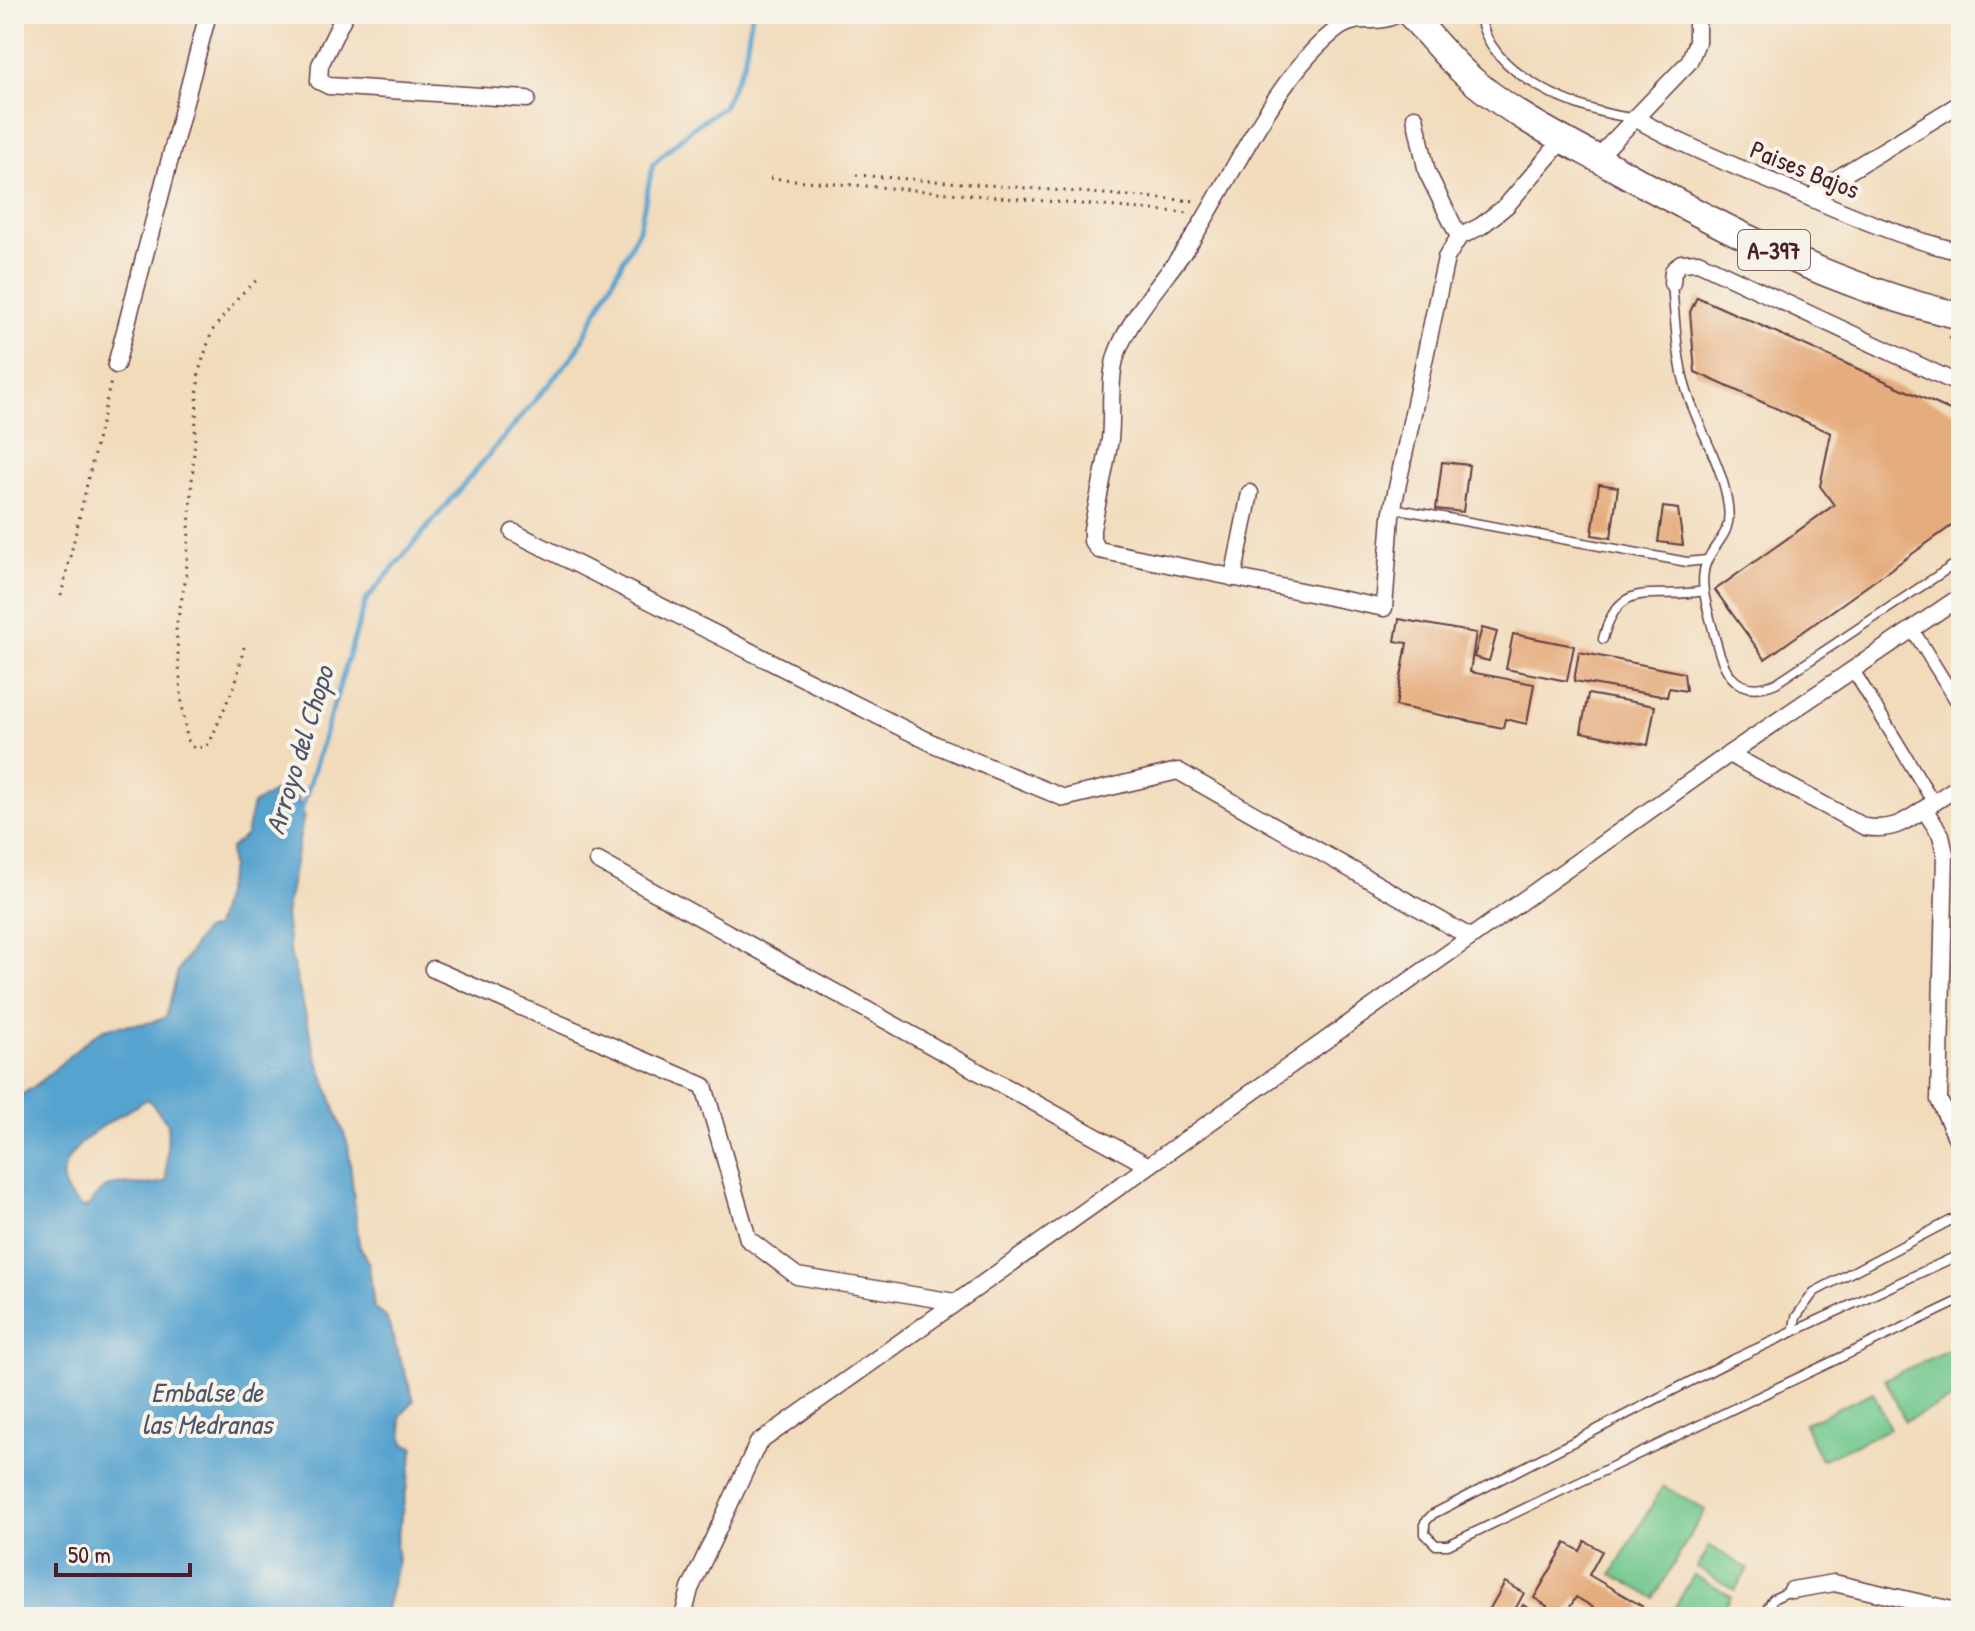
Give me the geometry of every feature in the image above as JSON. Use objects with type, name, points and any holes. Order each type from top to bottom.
[{"type":"main road","name":"A-397","points":[[1410,14],[1478,85],[1563,139],[1681,205],[1834,276],[1913,305],[1961,316]]},
{"type":"street","points":[[116,365],[208,14]]},
{"type":"street","points":[[345,14],[320,65],[319,81],[329,86],[527,99]]},
{"type":"street","points":[[1397,14],[1385,21],[1360,19],[1341,25],[1319,46],[1276,99],[1163,284],[1132,323],[1116,355],[1110,438],[1092,541],[1099,550],[1384,608],[1393,508],[1431,317],[1446,258],[1459,237],[1507,205],[1563,139]]},
{"type":"street","points":[[1597,158],[1689,62],[1697,42],[1697,14]]},
{"type":"street","points":[[1814,199],[1818,190],[1961,103]]},
{"type":"street","points":[[1415,117],[1427,172],[1459,237]]},
{"type":"street","name":"Paises Bajos","points":[[1635,118],[1670,138],[1814,199],[1894,231],[1961,252]]},
{"type":"street","points":[[1672,283],[1673,271],[1681,263],[1698,262],[1961,385]]},
{"type":"street","points":[[1233,578],[1250,493]]},
{"type":"street","points":[[513,532],[936,745],[1064,798],[1178,771],[1470,937]]},
{"type":"street","points":[[683,1617],[690,1589],[758,1443],[1729,754],[1961,596]]},
{"type":"street","points":[[1912,629],[1961,708]]},
{"type":"street","points":[[1853,670],[1929,806],[1941,835],[1945,854],[1939,1100],[1961,1148]]},
{"type":"street","points":[[1729,754],[1865,827],[1886,829],[1902,824],[1961,785]]},
{"type":"street","points":[[598,861],[1147,1165]]},
{"type":"street","points":[[433,969],[704,1086],[748,1239],[797,1276],[955,1302]]},
{"type":"street","points":[[1792,1590],[1834,1583],[1961,1612]]},
{"type":"lane","points":[[1480,14],[1485,38],[1497,56],[1530,79],[1576,104],[1605,115],[1635,118]]},
{"type":"lane","points":[[1672,283],[1685,386],[1720,473],[1729,508],[1725,533],[1707,560],[1703,591],[1725,671],[1742,685],[1765,687],[1961,560]]},
{"type":"lane","points":[[1393,508],[1687,562],[1707,560]]},
{"type":"lane","points":[[1603,639],[1607,620],[1628,597],[1651,592],[1674,595],[1703,591]]},
{"type":"lane","points":[[1793,1332],[1803,1303],[1814,1292],[1961,1215]]},
{"type":"lane","points":[[1961,1254],[1793,1332],[1433,1514],[1424,1528],[1427,1539],[1436,1545],[1448,1545],[1961,1300]]},
{"type":"lane","points":[[1762,1617],[1773,1599],[1792,1590]]},
{"type":"path","points":[[856,175],[1208,209]]},
{"type":"path","points":[[770,178],[1208,209]]},
{"type":"path","points":[[244,647],[236,681],[210,742],[202,749],[194,748],[187,739],[176,628],[186,577],[199,371],[212,331],[239,296],[260,277]]},
{"type":"path","points":[[61,596],[116,365]]},
{"type":"green space","points":[[1961,1344],[1961,1395],[1905,1421],[1885,1379]]},
{"type":"green space","points":[[1873,1392],[1890,1429],[1821,1460],[1804,1424]]},
{"type":"green space","points":[[1663,1486],[1705,1510],[1654,1598],[1612,1574]]},
{"type":"green space","points":[[1710,1546],[1748,1569],[1735,1590],[1697,1568]]},
{"type":"green space","points":[[1694,1575],[1731,1596],[1719,1617],[1669,1617]]},
{"type":"water","name":"Embalse de las Medranas","points":[[286,785],[293,788],[304,815],[285,915],[289,948],[315,1053],[348,1145],[359,1245],[369,1264],[374,1308],[386,1317],[414,1400],[400,1417],[404,1444],[414,1447],[396,1545],[398,1560],[384,1617],[14,1617],[14,1098],[35,1086],[99,1032],[166,1017],[178,971],[203,931],[215,928],[231,868],[230,849],[246,835],[253,804]],"holes":[[[148,1099],[168,1123],[166,1181],[107,1187],[83,1208],[67,1191],[62,1175],[68,1159],[97,1130]]]},
{"type":"building","points":[[1697,297],[1961,415],[1961,519],[1765,659],[1715,590],[1834,505],[1820,486],[1831,433],[1695,372],[1690,312]]},
{"type":"building","points":[[1442,462],[1469,465],[1463,512],[1436,509]]},
{"type":"building","points":[[1599,484],[1618,487],[1611,538],[1592,535]]},
{"type":"building","points":[[1663,507],[1678,509],[1683,545],[1658,542]]},
{"type":"building","points":[[1399,619],[1476,633],[1470,672],[1534,684],[1527,724],[1505,719],[1503,728],[1396,706],[1407,643],[1395,641]]},
{"type":"building","points":[[1482,628],[1497,632],[1489,661],[1474,657]]},
{"type":"building","points":[[1513,634],[1574,646],[1567,681],[1506,669]]},
{"type":"building","points":[[1579,652],[1684,673],[1686,691],[1669,688],[1667,697],[1574,681]]},
{"type":"building","points":[[1588,694],[1655,706],[1648,745],[1581,732]]},
{"type":"building","points":[[1585,1541],[1602,1551],[1589,1575],[1642,1606],[1636,1617],[1610,1617],[1576,1597],[1564,1617],[1516,1617],[1523,1605],[1541,1616],[1547,1606],[1534,1598],[1566,1543],[1580,1551]]},
{"type":"building","points":[[1505,1582],[1524,1593],[1511,1617],[1485,1617]]},
{"type":"waterway","name":"Arroyo del Chopo","points":[[301,811],[366,600],[576,352],[639,229],[653,164],[691,129],[723,107],[744,62],[752,14]]}]
